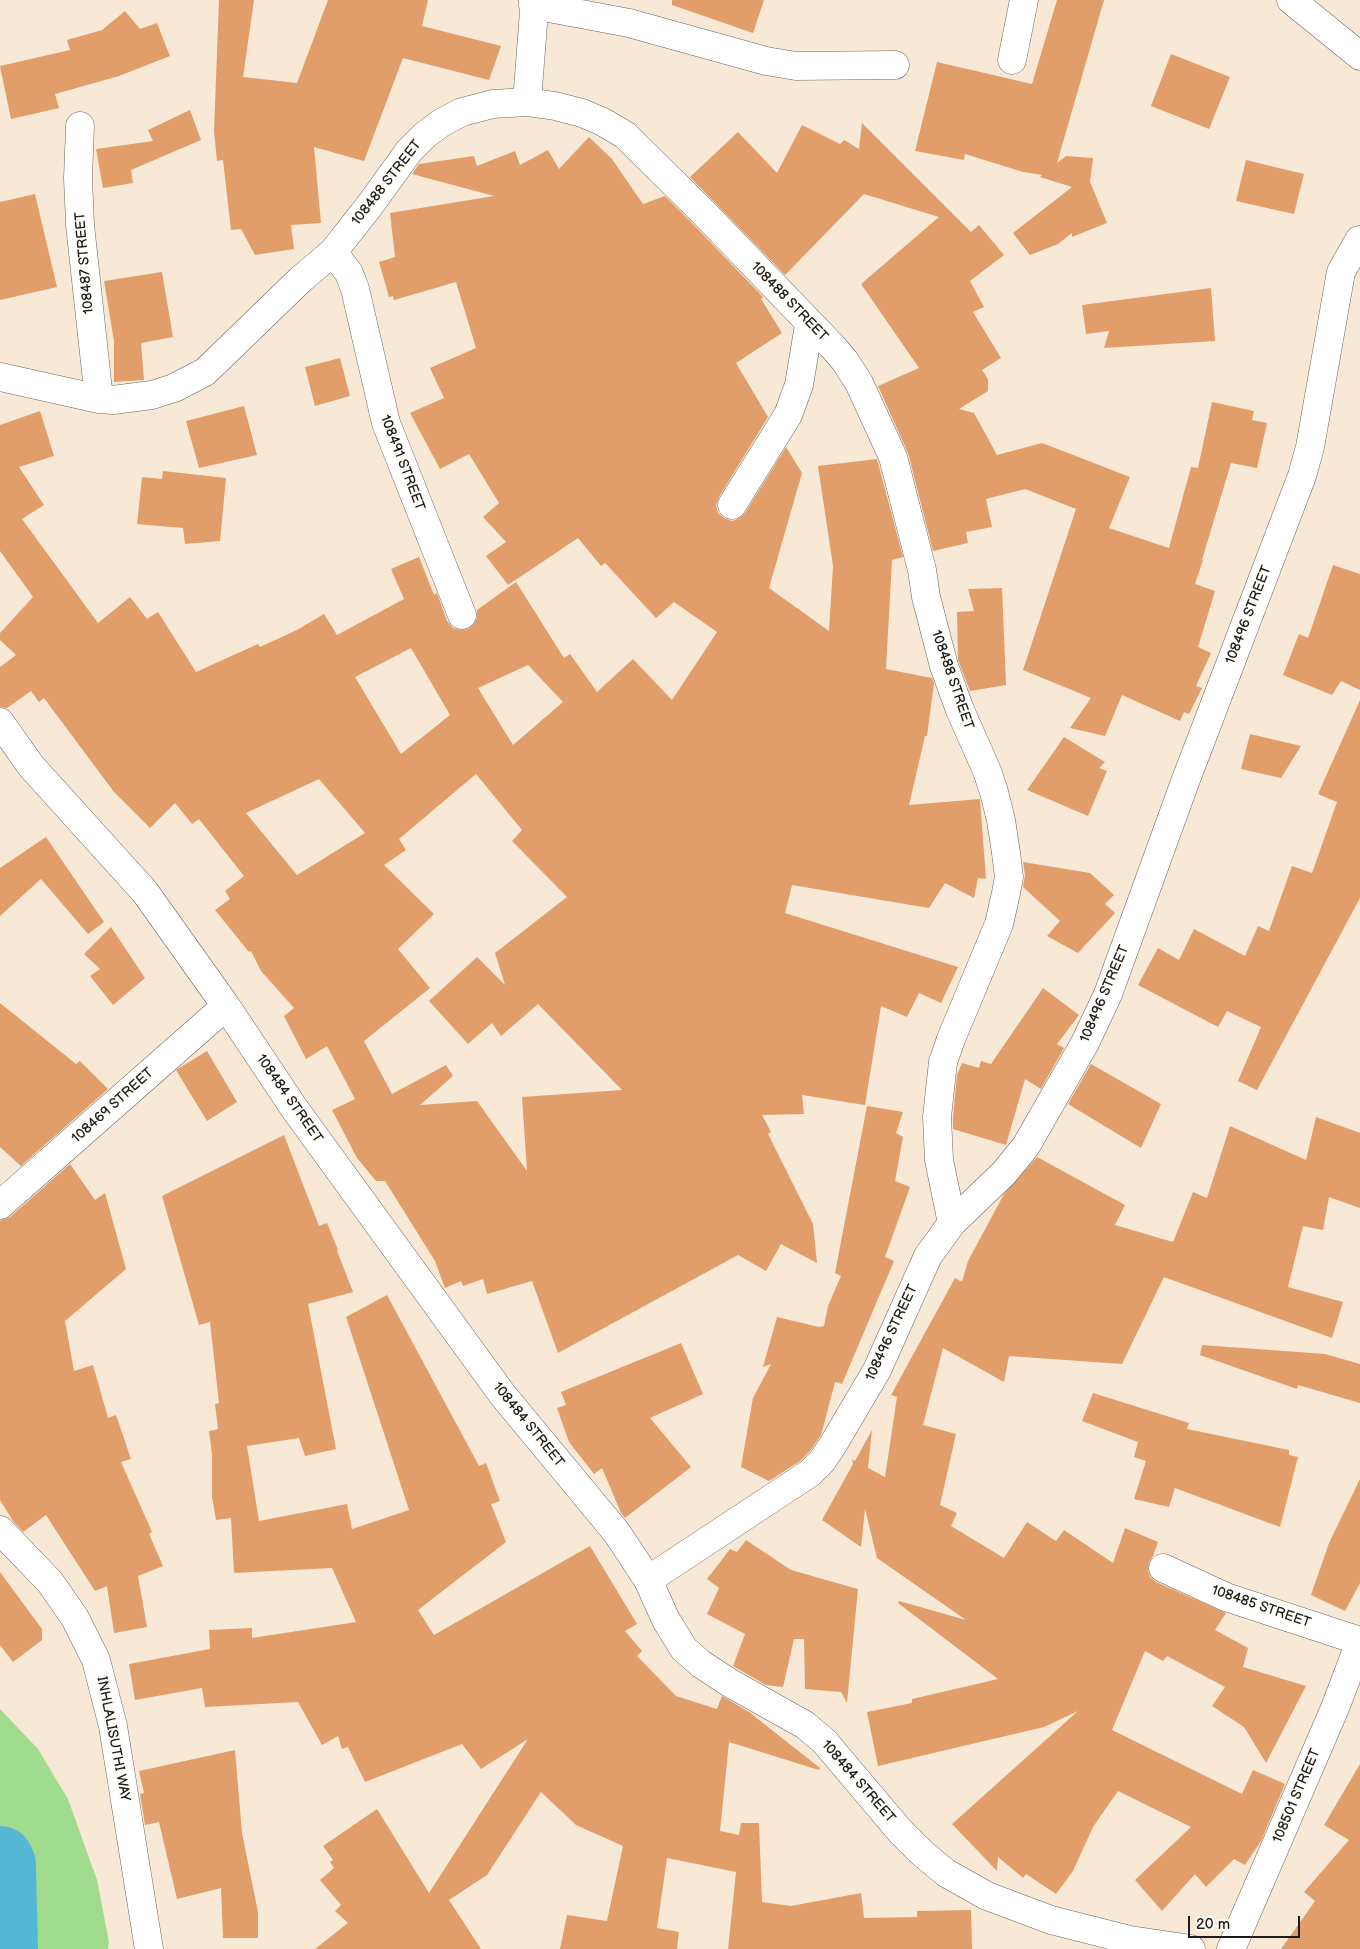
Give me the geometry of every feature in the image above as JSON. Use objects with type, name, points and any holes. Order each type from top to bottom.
[{"type":"street","points":[[1012,60],[1024,0]]},
{"type":"street","points":[[1291,0],[1360,56]]},
{"type":"street","points":[[527,102],[533,2],[629,23],[766,61],[805,66],[895,66]]},
{"type":"street","name":"108488 STREET","points":[[0,376],[99,399],[126,400],[174,388],[205,372],[300,280],[333,252],[409,151],[425,135],[442,123],[477,108],[527,102],[555,106],[582,113],[603,122],[625,135],[703,212],[845,361],[867,399],[893,458],[944,666],[960,710],[987,771],[1001,820],[1008,877],[999,924],[950,1039],[943,1062],[936,1136],[952,1223]]},
{"type":"street","name":"108487 STREET","points":[[80,126],[78,170],[80,225],[99,399]]},
{"type":"street","name":"108496 STREET","points":[[648,1580],[810,1473],[822,1461],[877,1370],[928,1256],[952,1223],[1004,1173],[1026,1146],[1085,1043],[1108,994],[1185,782],[1302,476],[1310,447],[1342,272],[1359,240]]},
{"type":"street","name":"108491 STREET","points":[[333,252],[349,273],[355,289],[386,424],[462,615]]},
{"type":"street","points":[[732,505],[788,415],[799,385],[809,325]]},
{"type":"street","name":"108484 STREET","points":[[0,722],[31,766],[145,892],[226,1006],[294,1108],[502,1394],[618,1533],[648,1580],[669,1626],[684,1649],[701,1664],[730,1683],[805,1725],[824,1741],[900,1831],[946,1873],[987,1896],[1051,1920],[1130,1940],[1191,1949]]},
{"type":"street","name":"108469 STREET","points":[[0,1205],[226,1006]]},
{"type":"street","name":"INHLALISUTHI WAY","points":[[0,1530],[50,1582],[75,1618],[96,1660],[113,1726],[149,1949]]},
{"type":"street","name":"108485 STREET","points":[[1163,1568],[1226,1597],[1360,1641]]},
{"type":"street","name":"108501 STREET","points":[[1231,1949],[1332,1717],[1360,1641]]},
{"type":"green space","points":[[0,1709],[38,1749],[68,1799],[97,1880],[109,1942],[108,1949],[0,1949]]},
{"type":"building","points":[[219,0],[254,0],[243,77],[297,83],[328,0],[428,0],[422,26],[501,46],[489,80],[403,58],[364,161],[314,147],[321,223],[291,225],[294,249],[255,255],[241,229],[231,230],[223,160],[217,161],[214,131]]},
{"type":"building","points":[[672,0],[764,0],[753,33],[672,5]]},
{"type":"building","points":[[1057,0],[1104,0],[1057,163],[1066,156],[1093,158],[1090,182],[1107,223],[1072,237],[1072,233],[1058,244],[1030,255],[1013,233],[1072,187],[1040,177],[1042,175],[1023,172],[965,154],[964,160],[915,151],[937,62],[1032,84]]},
{"type":"building","points":[[125,11],[140,29],[157,23],[170,56],[119,76],[55,94],[59,108],[11,119],[0,66],[70,50],[67,40],[102,30]]},
{"type":"building","points":[[1171,54],[1230,77],[1209,129],[1151,106]]},
{"type":"building","points":[[190,110],[201,140],[131,170],[133,183],[103,188],[96,149],[153,141],[148,130]]},
{"type":"building","points":[[862,123],[971,232],[979,225],[1004,255],[970,281],[984,307],[973,312],[1001,358],[982,370],[988,379],[988,391],[959,409],[974,413],[997,455],[1042,443],[1130,477],[1109,528],[1169,548],[1191,467],[1198,468],[1212,402],[1254,411],[1252,420],[1267,423],[1257,468],[1231,463],[1202,560],[1195,584],[1215,591],[1198,647],[1211,653],[1196,686],[1202,688],[1189,714],[1184,712],[1180,721],[1122,695],[1105,736],[1070,728],[1091,698],[1023,670],[1076,509],[1025,489],[986,499],[992,527],[966,532],[968,543],[933,551],[908,453],[878,386],[919,368],[861,284],[939,217],[864,194],[785,275],[690,177],[738,132],[777,173],[802,125],[840,144],[844,140],[859,149]]},
{"type":"building","points":[[589,137],[612,159],[643,204],[665,196],[763,297],[761,299],[782,333],[736,363],[768,417],[716,505],[718,513],[724,518],[732,521],[740,518],[786,447],[802,473],[769,588],[829,631],[833,566],[818,466],[877,459],[903,557],[892,560],[886,669],[932,678],[934,683],[927,736],[925,736],[909,805],[980,799],[986,879],[978,878],[974,898],[945,883],[929,908],[792,885],[785,913],[958,967],[941,1003],[919,993],[907,1017],[881,1006],[865,1105],[802,1095],[804,1114],[762,1115],[771,1132],[768,1134],[813,1224],[817,1263],[781,1244],[766,1271],[738,1255],[558,1353],[532,1281],[487,1294],[483,1279],[463,1286],[461,1281],[445,1288],[435,1261],[385,1181],[376,1181],[357,1158],[332,1110],[355,1099],[327,1046],[306,1059],[284,1016],[294,1008],[261,971],[251,951],[249,952],[215,910],[230,899],[225,891],[244,876],[199,819],[192,824],[175,803],[150,828],[114,792],[44,698],[39,702],[31,691],[7,708],[0,707],[0,667],[16,655],[0,640],[0,633],[33,597],[0,551],[0,425],[40,411],[54,456],[19,467],[44,505],[22,519],[98,623],[130,597],[147,619],[158,612],[196,672],[258,644],[260,647],[297,630],[324,614],[337,635],[404,599],[391,569],[419,557],[434,595],[437,593],[447,621],[453,628],[460,630],[468,629],[477,618],[477,610],[516,582],[564,658],[570,654],[597,692],[633,659],[672,700],[717,632],[674,602],[656,618],[605,563],[601,566],[578,538],[508,585],[486,556],[506,542],[483,517],[499,503],[469,454],[440,469],[410,413],[444,398],[430,368],[476,348],[456,282],[394,300],[393,296],[389,297],[379,262],[395,257],[390,213],[494,196],[412,174],[419,164],[474,156],[477,166],[515,151],[520,165],[548,150],[559,169]],"holes":[[[411,648],[450,715],[401,754],[355,677]],[[528,665],[563,702],[513,745],[478,688]],[[476,774],[522,830],[512,841],[567,897],[495,953],[505,985],[477,957],[429,1001],[468,1044],[492,1023],[501,1036],[538,1004],[622,1090],[522,1097],[527,1171],[477,1101],[420,1105],[453,1076],[446,1065],[392,1094],[364,1041],[430,988],[398,949],[434,914],[384,865],[406,850],[399,839]],[[319,779],[365,833],[297,875],[246,813]]]},
{"type":"building","points":[[1246,160],[1304,174],[1294,214],[1236,201]]},
{"type":"building","points":[[35,194],[57,287],[0,300],[0,202]]},
{"type":"building","points":[[162,272],[173,337],[141,343],[144,380],[114,382],[114,341],[104,281]]},
{"type":"building","points":[[1211,288],[1215,341],[1104,348],[1109,331],[1086,334],[1082,305]]},
{"type":"building","points":[[340,358],[350,396],[315,406],[305,367]]},
{"type":"building","points":[[244,406],[257,455],[199,468],[186,421]]},
{"type":"building","points":[[163,471],[226,478],[220,541],[185,544],[183,528],[137,524],[142,477],[162,479]]},
{"type":"building","points":[[1333,565],[1360,574],[1360,690],[1341,681],[1332,695],[1283,675],[1299,634],[1308,638]]},
{"type":"building","points":[[1002,588],[1006,685],[970,691],[958,660],[957,612],[974,611],[968,589]]},
{"type":"building","points":[[1360,700],[1360,898],[1257,1090],[1238,1081],[1261,1027],[1227,1011],[1218,1027],[1138,985],[1158,948],[1179,960],[1194,929],[1245,956],[1258,926],[1269,931],[1292,866],[1312,873],[1337,802],[1318,794]]},
{"type":"building","points":[[1250,734],[1301,746],[1281,778],[1241,769]]},
{"type":"building","points":[[1064,737],[1105,762],[1099,768],[1107,771],[1088,816],[1027,790]]},
{"type":"building","points":[[46,837],[104,922],[88,934],[41,879],[0,916],[0,868]]},
{"type":"building","points":[[1023,862],[1090,873],[1114,895],[1105,904],[1115,913],[1078,953],[1047,936],[1060,921],[1023,887],[1025,875]]},
{"type":"building","points":[[111,927],[145,978],[113,1005],[90,976],[100,969],[84,954]]},
{"type":"building","points":[[1043,988],[1079,1015],[1057,1044],[1064,1048],[1041,1089],[1025,1079],[1006,1145],[953,1129],[957,1075],[962,1063],[979,1068],[981,1061],[991,1064]]},
{"type":"building","points":[[0,1003],[76,1064],[80,1061],[108,1089],[21,1166],[0,1147]]},
{"type":"building","points":[[207,1051],[237,1102],[207,1121],[176,1070]]},
{"type":"building","points":[[1091,1064],[1161,1104],[1141,1148],[1068,1104]]},
{"type":"building","points":[[867,1106],[903,1112],[896,1133],[903,1137],[895,1181],[910,1187],[885,1257],[894,1261],[842,1384],[835,1382],[821,1435],[800,1461],[769,1481],[741,1467],[753,1398],[771,1364],[763,1367],[777,1317],[819,1327],[824,1326],[828,1306],[841,1276],[835,1273]]},
{"type":"building","points":[[1316,1117],[1360,1133],[1360,1208],[1329,1197],[1323,1230],[1303,1226],[1288,1287],[1343,1302],[1332,1338],[1164,1277],[1122,1364],[1009,1356],[1004,1382],[943,1348],[923,1425],[956,1434],[940,1505],[957,1513],[951,1526],[1004,1558],[1027,1522],[1056,1541],[1064,1530],[1113,1563],[1125,1528],[1158,1542],[1149,1562],[1148,1570],[1150,1577],[1156,1582],[1226,1613],[1215,1630],[1248,1648],[1243,1667],[1306,1686],[1266,1763],[1244,1727],[1212,1706],[1225,1687],[1167,1656],[1163,1661],[1145,1651],[1112,1730],[1242,1794],[1253,1770],[1285,1784],[1261,1841],[1245,1865],[1234,1859],[1206,1887],[1195,1874],[1162,1911],[1135,1880],[1191,1827],[1118,1791],[1093,1827],[1073,1871],[1056,1894],[1026,1874],[1023,1878],[998,1857],[997,1871],[952,1824],[1078,1711],[1044,1727],[878,1766],[867,1712],[912,1703],[912,1699],[998,1679],[898,1603],[899,1601],[966,1620],[877,1558],[865,1509],[861,1547],[822,1520],[853,1464],[852,1459],[855,1461],[872,1430],[868,1468],[885,1477],[897,1397],[891,1395],[955,1278],[962,1282],[968,1261],[1004,1194],[1037,1157],[1125,1205],[1115,1225],[1173,1242],[1193,1192],[1207,1198],[1230,1126],[1306,1160]]},
{"type":"building","points":[[284,1135],[319,1226],[327,1223],[353,1292],[308,1304],[336,1449],[305,1456],[299,1438],[247,1446],[259,1521],[347,1504],[352,1529],[409,1510],[346,1317],[387,1295],[479,1466],[486,1463],[500,1501],[491,1504],[506,1542],[418,1610],[434,1635],[590,1546],[637,1624],[625,1631],[642,1651],[637,1656],[676,1696],[717,1709],[722,1696],[749,1712],[820,1768],[819,1770],[729,1742],[720,1831],[739,1835],[741,1823],[759,1823],[762,1902],[791,1906],[861,1893],[864,1918],[917,1917],[917,1911],[971,1910],[972,1949],[728,1949],[736,1872],[667,1858],[657,1928],[679,1932],[677,1949],[560,1949],[567,1915],[607,1921],[623,1846],[576,1825],[541,1792],[487,1875],[449,1900],[481,1949],[315,1949],[348,1923],[335,1911],[341,1905],[320,1880],[334,1868],[330,1862],[333,1860],[323,1846],[377,1809],[429,1893],[528,1739],[481,1769],[462,1744],[365,1782],[348,1747],[342,1749],[338,1736],[322,1745],[298,1702],[205,1707],[202,1688],[135,1700],[129,1664],[210,1649],[209,1630],[252,1628],[252,1638],[356,1622],[332,1568],[234,1573],[231,1518],[216,1520],[212,1497],[212,1454],[209,1431],[218,1429],[215,1404],[219,1403],[210,1322],[199,1325],[162,1196]]},
{"type":"building","points":[[70,1164],[95,1200],[105,1193],[126,1269],[65,1321],[74,1371],[93,1365],[108,1418],[116,1415],[131,1459],[121,1462],[152,1532],[149,1534],[163,1566],[138,1576],[147,1627],[114,1633],[107,1586],[95,1591],[46,1515],[23,1532],[13,1521],[0,1500],[0,1221],[10,1217]]},
{"type":"building","points":[[681,1343],[703,1394],[650,1418],[691,1467],[625,1518],[621,1513],[602,1468],[594,1474],[569,1442],[557,1408],[566,1405],[561,1392]]},
{"type":"building","points":[[1202,1345],[1325,1354],[1360,1364],[1360,1403],[1298,1385],[1297,1389],[1200,1355]]},
{"type":"building","points":[[1093,1393],[1189,1423],[1187,1429],[1289,1450],[1289,1455],[1298,1457],[1280,1527],[1175,1488],[1169,1507],[1134,1499],[1146,1461],[1134,1457],[1138,1442],[1082,1421]]},
{"type":"building","points":[[1360,1479],[1360,1583],[1345,1611],[1311,1595],[1329,1543]]},
{"type":"building","points":[[746,1540],[791,1570],[858,1589],[847,1703],[841,1692],[805,1689],[804,1639],[794,1639],[783,1687],[766,1685],[733,1666],[745,1634],[707,1614],[719,1588],[707,1579],[730,1549],[737,1552]]},
{"type":"building","points":[[0,1572],[42,1629],[42,1640],[13,1662],[0,1645]]},
{"type":"building","points":[[235,1750],[242,1833],[258,1912],[258,1938],[223,1938],[221,1888],[177,1899],[159,1822],[145,1825],[140,1794],[144,1793],[139,1771]]},
{"type":"building","points":[[1360,1764],[1360,1949],[1281,1949],[1315,1901],[1304,1892],[1349,1840],[1324,1825]]},
{"type":"waterway","points":[[0,1860],[2,1865],[4,1949]]}]
